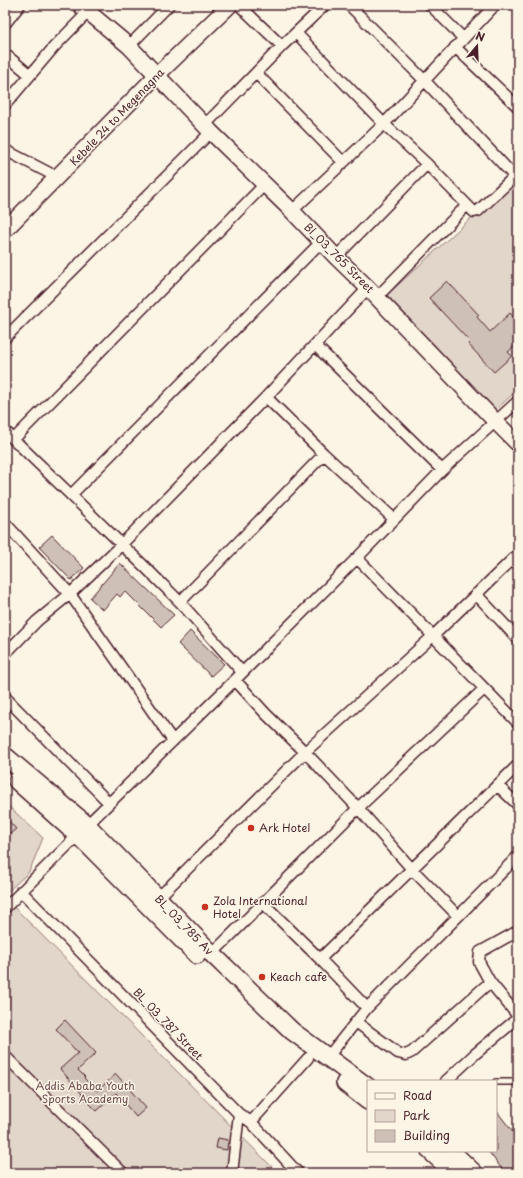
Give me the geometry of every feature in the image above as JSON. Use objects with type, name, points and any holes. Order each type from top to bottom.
[{"type":"main road","name":"BL_03_785 Av","points":[[5,756],[82,830],[158,898],[212,954],[292,1031],[367,1086]]},
{"type":"main road","name":"BL_03_785 Av","points":[[5,771],[82,830],[208,967],[308,1058],[367,1100]]},
{"type":"main road","points":[[431,1152],[454,1173]]},
{"type":"main road","points":[[452,1152],[474,1173]]},
{"type":"street","points":[[5,24],[20,5]]},
{"type":"street","points":[[129,46],[169,5]]},
{"type":"street","name":"Kebele 24 to Megenagna","points":[[5,230],[157,75],[230,5]]},
{"type":"street","points":[[240,5],[282,46]]},
{"type":"street","points":[[5,338],[208,129],[256,73],[325,5]]},
{"type":"street","points":[[296,33],[384,124],[468,204],[474,212],[478,211],[516,174],[349,5]]},
{"type":"street","points":[[430,5],[463,38]]},
{"type":"street","points":[[292,211],[384,124],[495,5]]},
{"type":"street","points":[[5,105],[88,7]]},
{"type":"street","name":"Bl_03_765 Street","points":[[88,7],[129,46],[208,129],[292,211],[518,444]]},
{"type":"street","points":[[455,47],[518,107]]},
{"type":"street","points":[[5,54],[30,75]]},
{"type":"street","points":[[256,73],[344,162]]},
{"type":"street","points":[[5,150],[57,177]]},
{"type":"street","points":[[336,257],[426,164]]},
{"type":"street","points":[[14,439],[265,184]]},
{"type":"street","points":[[5,654],[37,621],[70,594],[122,545],[315,345],[468,204]]},
{"type":"street","points":[[71,495],[321,242]]},
{"type":"street","points":[[315,345],[442,470]]},
{"type":"street","points":[[266,397],[324,454],[394,519]]},
{"type":"street","points":[[5,908],[357,558],[442,470],[518,401]]},
{"type":"street","points":[[5,431],[180,602],[242,672]]},
{"type":"street","points":[[180,602],[324,454]]},
{"type":"street","points":[[5,523],[70,594],[173,741]]},
{"type":"street","points":[[158,898],[305,752],[433,636],[518,554]]},
{"type":"street","points":[[357,558],[518,723]]},
{"type":"street","points":[[476,594],[518,639]]},
{"type":"street","points":[[235,680],[266,714],[305,752],[358,808],[411,868],[457,915]]},
{"type":"street","points":[[212,954],[264,904],[358,808],[484,689]]},
{"type":"street","points":[[5,697],[109,803]]},
{"type":"street","points":[[320,959],[411,868],[518,765]]},
{"type":"street","points":[[497,785],[518,806]]},
{"type":"street","points":[[327,1058],[367,1008],[457,915],[518,856]]},
{"type":"street","name":"BL_03_787 Street","points":[[22,891],[239,1114],[251,1122],[298,1173]]},
{"type":"street","points":[[264,904],[367,1008]]},
{"type":"street","points":[[447,1080],[518,1017],[490,982],[479,962],[480,952],[518,931]]},
{"type":"street","points":[[356,1022],[398,1053],[406,1055],[412,1052],[490,982]]},
{"type":"street","points":[[5,1056],[123,1173]]},
{"type":"street","points":[[251,1122],[308,1058]]},
{"type":"street","points":[[232,1173],[239,1114]]},
{"type":"lane","points":[[497,1082],[518,1082]]},
{"type":"green space","points":[[518,175],[518,389],[496,410],[387,295]]},
{"type":"green space","points":[[5,803],[43,838],[29,872],[5,894]]},
{"type":"green space","name":"Addis Ababa Youth Sports Academy","points":[[5,898],[278,1173],[5,1173]]},
{"type":"building","points":[[447,281],[479,315],[477,317],[490,332],[510,313],[518,322],[518,343],[508,352],[512,356],[494,372],[468,344],[470,342],[429,298]]},
{"type":"building","points":[[52,535],[84,568],[71,580],[39,547]]},
{"type":"building","points":[[120,563],[174,615],[161,627],[125,591],[120,597],[117,594],[103,610],[90,598]]},
{"type":"building","points":[[190,631],[224,664],[211,676],[178,644]]},
{"type":"building","points":[[5,817],[16,829],[5,838]]},
{"type":"building","points":[[65,1020],[96,1053],[78,1070],[97,1091],[116,1074],[146,1108],[136,1117],[116,1093],[97,1111],[81,1095],[82,1094],[60,1069],[78,1053],[56,1029]]},
{"type":"building","points":[[497,1111],[518,1139],[518,1173],[505,1173],[489,1152],[497,1152]]},
{"type":"building","points":[[218,1138],[228,1140],[227,1150],[216,1148]]},
{"type":"place","name":"Ark Hotel","points":[[251,828]]},
{"type":"place","name":"Zola International Hotel","points":[[205,907]]},
{"type":"place","name":"Keach cafe","points":[[262,977]]}]
